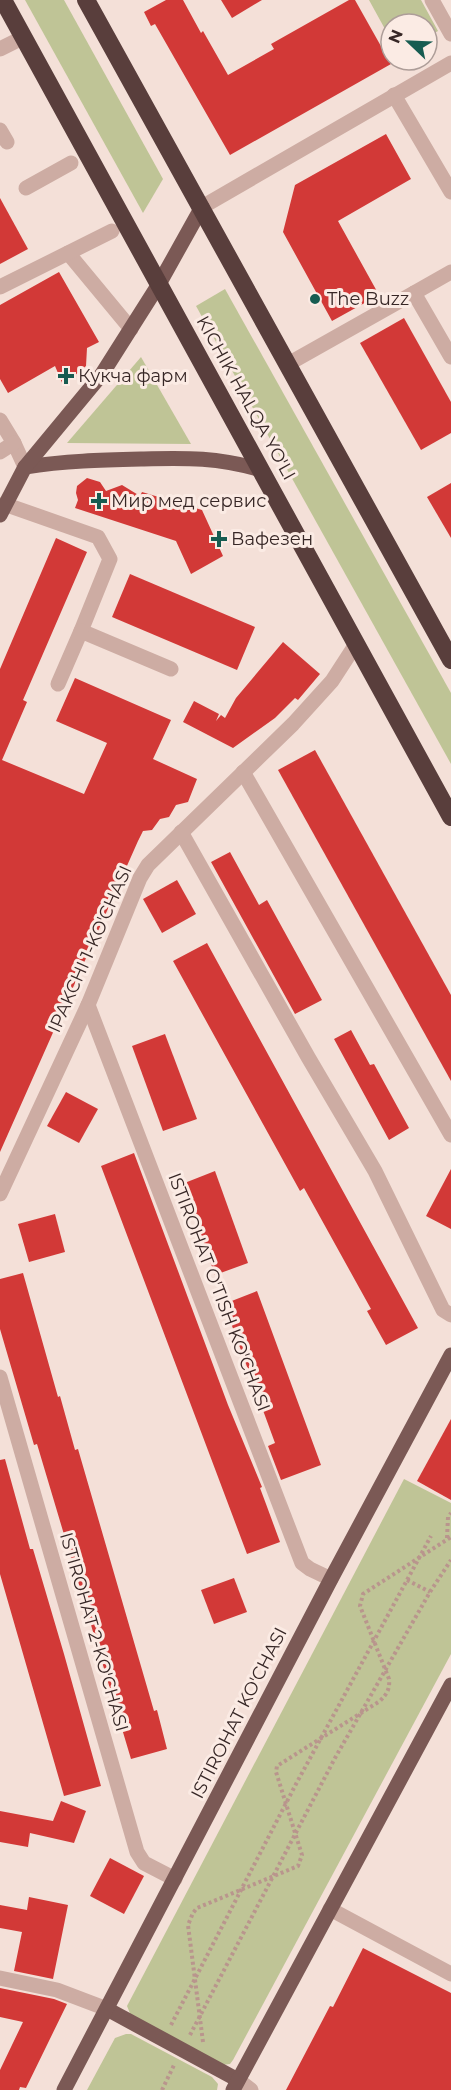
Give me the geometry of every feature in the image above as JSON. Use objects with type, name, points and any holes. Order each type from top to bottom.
[{"type":"highway","name":"KICHIK HALQA YO'LI","points":[[3,0],[451,817]]},
{"type":"highway","points":[[86,0],[451,660]]},
{"type":"main road","points":[[2,509],[25,467],[102,374],[159,284],[202,207]]},
{"type":"main road","points":[[25,467],[73,460],[187,458],[233,461],[261,470]]},
{"type":"main road","name":"ISTIROHAT KO'CHASI","points":[[64,2090],[331,1579],[451,1355]]},
{"type":"main road","points":[[107,2009],[202,2060],[236,2085],[451,1685]]},
{"type":"street","points":[[432,0],[451,34]]},
{"type":"street","points":[[0,49],[24,37]]},
{"type":"street","points":[[202,207],[451,63]]},
{"type":"street","points":[[394,95],[451,192]]},
{"type":"street","points":[[26,188],[71,163]]},
{"type":"street","points":[[0,287],[112,231]]},
{"type":"street","points":[[68,253],[131,328]]},
{"type":"street","points":[[288,364],[451,272]]},
{"type":"street","points":[[414,293],[451,357]]},
{"type":"street","points":[[0,420],[25,467]]},
{"type":"street","points":[[0,452],[14,443]]},
{"type":"street","points":[[2,509],[98,537],[110,559],[58,684]]},
{"type":"street","points":[[81,632],[171,669]]},
{"type":"street","name":"IPAKCHI 1-KO'CHASI","points":[[0,1194],[88,1005],[140,878],[148,865],[293,724],[332,681],[356,644]]},
{"type":"street","points":[[243,772],[451,1135]]},
{"type":"street","points":[[181,832],[375,1171],[443,1310],[451,1315]]},
{"type":"street","name":"ISTIROHAT O'TISH KO'CHASI","points":[[88,1005],[303,1563],[331,1579]]},
{"type":"street","name":"ISTIROHAT 2-KO'CHASI","points":[[0,1377],[137,1852],[144,1863],[175,1879]]},
{"type":"street","points":[[330,1909],[451,1974]]},
{"type":"street","points":[[0,1978],[57,1990],[107,2009]]},
{"type":"street","points":[[236,2085],[251,2090]]},
{"type":"path","points":[[202,2060],[204,2055],[188,1925],[193,1913],[197,1908],[295,1868],[302,1860],[276,1772],[277,1766],[380,1701],[386,1694],[390,1687],[386,1671],[360,1606],[363,1594],[449,1538],[448,1517],[451,1513]]},
{"type":"path","points":[[164,2039],[321,1737],[431,1536]]},
{"type":"path","points":[[162,2090],[335,1758],[430,1592],[451,1560]]},
{"type":"path","points":[[407,1580],[430,1592]]},
{"type":"green space","points":[[25,0],[64,0],[163,179],[143,213]]},
{"type":"green space","points":[[369,0],[421,0],[428,12],[379,12],[379,18]]},
{"type":"green space","points":[[225,289],[451,693],[451,764],[196,306]]},
{"type":"green space","points":[[141,357],[191,444],[67,443]]},
{"type":"green space","points":[[404,1479],[451,1503],[451,1654],[233,2060],[230,2064],[222,2065],[131,2016],[127,2006]]},
{"type":"green space","points":[[131,2034],[212,2077],[218,2084],[217,2090],[87,2090],[115,2038]]},
{"type":"building","points":[[166,0],[183,0],[228,75],[274,49],[271,44],[349,0],[355,0],[379,43],[379,71],[230,155],[155,24],[151,26],[144,12]]},
{"type":"building","points":[[221,0],[262,0],[232,18]]},
{"type":"building","points":[[386,134],[411,179],[338,221],[379,295],[332,321],[283,232],[295,185]]},
{"type":"building","points":[[0,198],[28,249],[0,264]]},
{"type":"building","points":[[59,272],[99,342],[87,348],[86,366],[63,385],[55,366],[8,393],[0,379],[0,305]]},
{"type":"building","points":[[404,318],[451,402],[451,433],[421,450],[360,343]]},
{"type":"building","points":[[87,478],[100,482],[106,491],[122,485],[140,496],[142,492],[202,510],[223,556],[191,574],[176,541],[75,508],[78,500],[77,486]]},
{"type":"building","points":[[451,483],[451,538],[427,497]]},
{"type":"building","points":[[56,538],[87,552],[23,700],[27,702],[2,760],[84,794],[107,743],[56,721],[75,678],[171,720],[153,759],[197,779],[188,802],[176,805],[169,817],[160,819],[152,830],[143,831],[0,1152],[0,669]]},
{"type":"building","points":[[130,574],[255,627],[237,670],[112,617]]},
{"type":"building","points":[[283,642],[320,674],[298,700],[295,698],[275,718],[233,748],[183,722],[194,701],[219,714],[216,721],[221,715],[225,718],[236,698]]},
{"type":"building","points":[[315,750],[451,995],[451,1081],[278,770]]},
{"type":"building","points":[[230,852],[259,905],[267,900],[322,1000],[295,1014],[211,862]]},
{"type":"building","points":[[177,880],[196,914],[162,933],[143,899]]},
{"type":"building","points":[[207,943],[418,1328],[386,1345],[367,1311],[371,1309],[304,1188],[300,1191],[173,961]]},
{"type":"building","points":[[351,1030],[370,1065],[374,1064],[409,1128],[389,1140],[334,1039]]},
{"type":"building","points":[[165,1034],[197,1119],[163,1131],[132,1046]]},
{"type":"building","points":[[66,1092],[98,1109],[79,1143],[47,1126]]},
{"type":"building","points":[[134,1153],[228,1405],[262,1487],[260,1488],[280,1542],[247,1554],[101,1166]]},
{"type":"building","points":[[451,1169],[451,1229],[426,1216]]},
{"type":"building","points":[[215,1171],[248,1263],[215,1275],[182,1184]]},
{"type":"building","points":[[55,1214],[65,1252],[29,1262],[18,1224]]},
{"type":"building","points":[[23,1273],[58,1397],[60,1396],[75,1450],[78,1449],[167,1749],[131,1759],[37,1444],[34,1445],[0,1329],[0,1279]]},
{"type":"building","points":[[257,1291],[321,1465],[281,1480],[268,1446],[275,1443],[224,1304]]},
{"type":"building","points":[[451,1419],[451,1500],[417,1481]]},
{"type":"building","points":[[5,1459],[101,1786],[64,1796],[0,1574],[0,1460]]},
{"type":"building","points":[[234,1578],[247,1612],[214,1624],[201,1590]]},
{"type":"building","points":[[61,1801],[86,1811],[74,1843],[30,1833],[28,1847],[0,1842],[0,1811],[53,1821]]},
{"type":"building","points":[[110,1858],[144,1876],[124,1914],[90,1896]]},
{"type":"building","points":[[29,1897],[68,1905],[53,1979],[14,1971],[22,1932],[0,1928],[0,1905],[27,1910]]},
{"type":"building","points":[[363,1948],[451,1993],[451,2090],[286,2090]]},
{"type":"building","points":[[0,1988],[54,1999],[67,2004],[26,2088],[20,2087],[19,2090],[0,2090],[0,2070],[23,2022],[0,2017]]},
{"type":"place","name":"The Buzz","points":[[315,299]]},
{"type":"place","name":"Кукча фарм","points":[[66,376]]},
{"type":"place","name":"Мир мед сервис","points":[[99,501]]},
{"type":"place","name":"Вафезен","points":[[219,539]]}]
